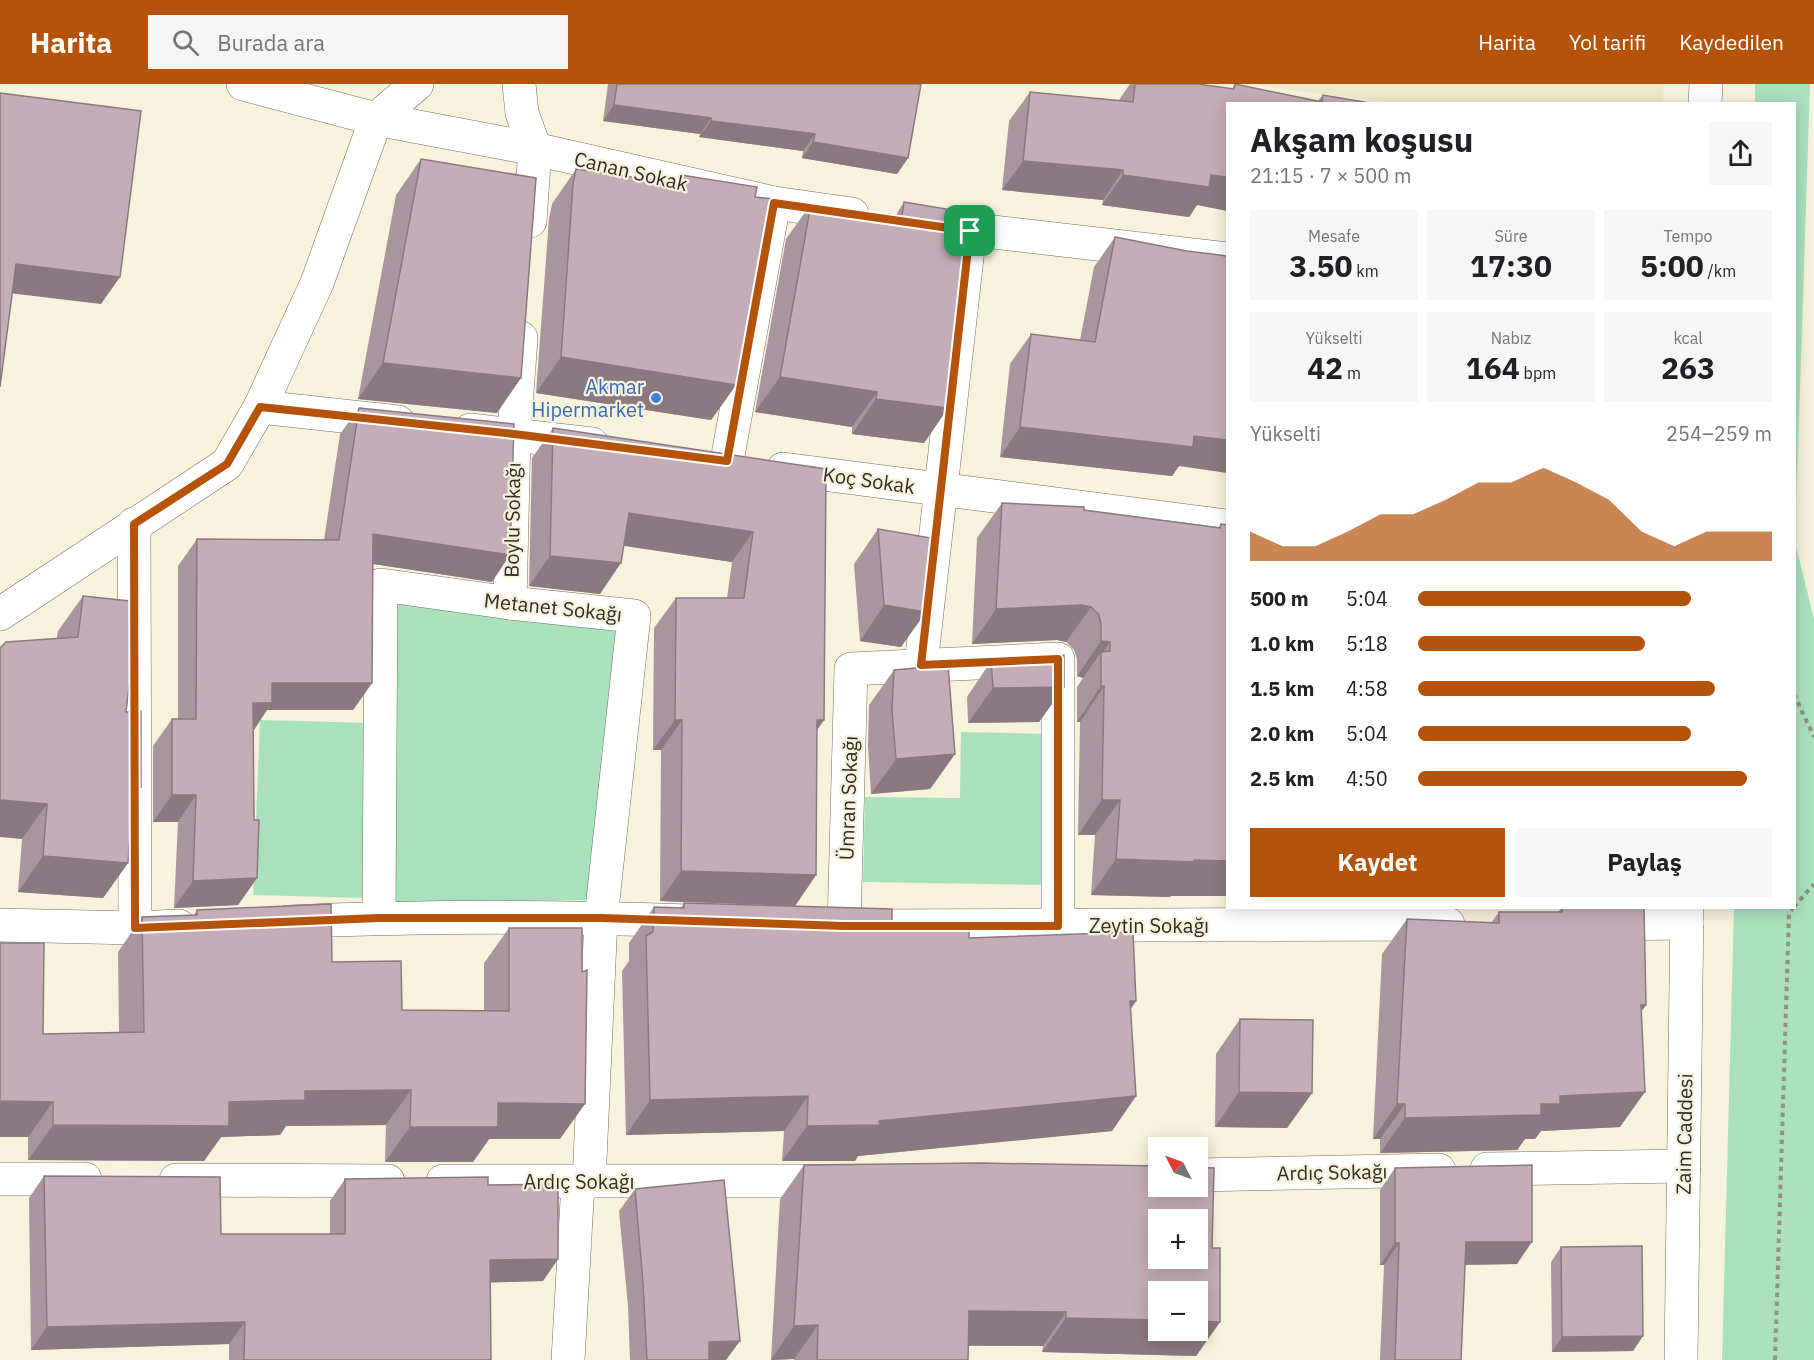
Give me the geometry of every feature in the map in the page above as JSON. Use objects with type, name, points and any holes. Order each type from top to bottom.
[{"type":"street","name":"Canan Sokak","points":[[243,84],[376,119],[535,149],[774,203],[970,231],[1226,259]]},
{"type":"street","points":[[0,614],[227,464],[260,407],[317,284],[376,119],[417,84]]},
{"type":"street","points":[[519,84],[522,113],[535,149],[527,256]]},
{"type":"street","points":[[1705,102],[1706,84]]},
{"type":"street","name":"Koç Sokak","points":[[774,203],[715,460],[1226,526]]},
{"type":"street","points":[[970,231],[921,665],[1058,659],[1058,926]]},
{"type":"street","name":"Boylu Sokağı","points":[[510,603],[514,434],[523,303]]},
{"type":"street","points":[[260,407],[514,434],[620,448]]},
{"type":"street","points":[[134,524],[135,928]]},
{"type":"street","name":"Metanet Sokağı","points":[[379,918],[381,585],[510,603],[634,616],[601,918],[584,1182],[568,1360]]},
{"type":"street","name":"Ümran Sokağı","points":[[844,926],[851,669],[921,665]]},
{"type":"street","points":[[1568,924],[1687,915]]},
{"type":"street","name":"Zaim Caddesi","points":[[1681,1360],[1687,915]]},
{"type":"street","points":[[263,923],[379,918],[601,918],[717,922]]},
{"type":"street","name":"Zeytin Sokağı","points":[[809,925],[1473,924]]},
{"type":"street","points":[[0,925],[135,928],[205,925]]},
{"type":"street","name":"Ardıç Sokağı","points":[[1208,1175],[1684,1166]]},
{"type":"street","name":"Ardıç Sokağı","points":[[0,1179],[584,1182],[867,1180]]},
{"type":"path","points":[[1796,698],[1814,737]]},
{"type":"path","points":[[1796,905],[1814,884]]},
{"type":"path","points":[[1775,1360],[1789,913],[1792,909]]},
{"type":"shaded area","points":[[1245,84],[1664,84],[1663,102],[1388,102]]},
{"type":"green space","points":[[1755,84],[1810,84],[1796,511],[1796,102],[1755,102]]},
{"type":"green space","points":[[1796,546],[1814,619],[1814,1360],[1722,1360],[1734,909],[1796,909]]},
{"type":"green space","points":[[397,599],[620,626],[591,900],[395,903]]},
{"type":"green space","points":[[260,720],[371,723],[365,898],[253,895]]},
{"type":"green space","points":[[961,732],[1047,734],[1043,885],[863,882],[865,797],[960,798]]},
{"type":"building","points":[[617,84],[921,84],[908,158],[813,142],[815,134],[711,121],[711,118],[614,105]]},
{"type":"building","points":[[1135,84],[1198,84],[1234,89],[1235,84],[1322,102],[1226,102],[1226,177],[1211,175],[1209,187],[1123,175],[1123,170],[1023,161],[1030,92],[1133,102]]},
{"type":"building","points":[[0,93],[141,111],[120,277],[16,264],[0,387]]},
{"type":"building","points":[[1323,95],[1364,102],[1322,102]]},
{"type":"building","points":[[421,159],[536,178],[521,378],[383,363]]},
{"type":"building","points":[[576,169],[681,184],[682,175],[757,187],[755,197],[774,199],[743,371],[738,370],[736,385],[561,357]]},
{"type":"building","points":[[904,202],[970,213],[957,299],[962,300],[948,408],[876,399],[877,392],[780,377],[811,204],[902,216]]},
{"type":"building","points":[[1115,237],[1226,256],[1226,440],[1194,436],[1193,447],[1020,427],[1031,334],[1095,342]]},
{"type":"building","points":[[359,408],[514,424],[510,555],[373,534],[372,683],[272,683],[272,703],[253,703],[254,820],[259,820],[257,878],[193,881],[196,795],[172,795],[172,719],[196,719],[197,539],[339,540]]},
{"type":"building","points":[[553,428],[826,469],[824,720],[817,720],[816,875],[681,871],[682,720],[675,720],[676,598],[744,598],[753,532],[629,513],[621,563],[550,556]]},
{"type":"building","points":[[1002,503],[1084,507],[1084,510],[1220,528],[1221,524],[1226,525],[1226,861],[1116,859],[1120,800],[1102,800],[1104,686],[1101,686],[1101,652],[1110,651],[1110,642],[1101,641],[1099,615],[1091,607],[1082,605],[996,609]]},
{"type":"building","points":[[878,529],[937,539],[926,612],[884,605]]},
{"type":"building","points":[[83,596],[139,602],[126,712],[141,711],[141,787],[133,788],[128,863],[43,856],[47,804],[0,800],[0,648],[6,642],[78,637]]},
{"type":"building","points":[[1064,655],[1064,687],[993,688],[991,661]]},
{"type":"building","points":[[948,665],[955,754],[896,759],[892,711],[894,670]]},
{"type":"building","points":[[684,903],[892,909],[892,927],[969,928],[969,938],[1133,932],[1136,1001],[1130,1001],[1136,1096],[879,1121],[880,1125],[807,1126],[808,1096],[650,1100],[646,936],[653,932],[654,907],[684,908]]},
{"type":"building","points":[[331,904],[332,962],[401,961],[402,1010],[509,1011],[509,928],[582,928],[582,972],[587,970],[585,1104],[498,1103],[498,1127],[410,1127],[411,1090],[305,1091],[305,1100],[229,1102],[229,1126],[53,1125],[53,1102],[0,1101],[0,943],[44,943],[43,1034],[144,1032],[142,917],[197,915],[197,910]]},
{"type":"building","points":[[1562,909],[1644,909],[1646,1005],[1641,1005],[1645,1092],[1560,1096],[1560,1104],[1541,1104],[1541,1115],[1405,1118],[1405,1104],[1397,1104],[1407,919],[1499,923],[1499,912],[1562,912]]},
{"type":"building","points":[[1240,1019],[1313,1020],[1312,1093],[1239,1092]]},
{"type":"building","points":[[981,1163],[1148,1166],[1148,1197],[1208,1197],[1208,1168],[1214,1168],[1212,1248],[1220,1248],[1220,1322],[1208,1321],[1208,1281],[1148,1281],[1148,1320],[1066,1318],[1066,1312],[969,1311],[968,1360],[817,1360],[818,1325],[794,1326],[804,1165]]},
{"type":"building","points":[[1532,1165],[1532,1242],[1466,1242],[1461,1360],[1395,1360],[1399,1243],[1395,1243],[1395,1168]]},
{"type":"building","points":[[44,1176],[220,1177],[221,1234],[345,1234],[345,1179],[488,1177],[488,1185],[558,1184],[558,1259],[490,1260],[491,1360],[244,1360],[245,1322],[47,1327]]},
{"type":"building","points":[[724,1180],[740,1341],[709,1342],[709,1360],[647,1360],[635,1189]]},
{"type":"building","points":[[1642,1246],[1643,1336],[1562,1337],[1561,1247]]},
{"type":"place","name":"Akmar Hipermarket","points":[[656,398]]},
{"type":"route","points":[[774,203],[970,231],[921,665],[1058,659],[1058,926],[844,926],[601,918],[379,918],[135,928],[134,524],[227,464],[260,407],[514,434],[727,461],[774,203]]}]
